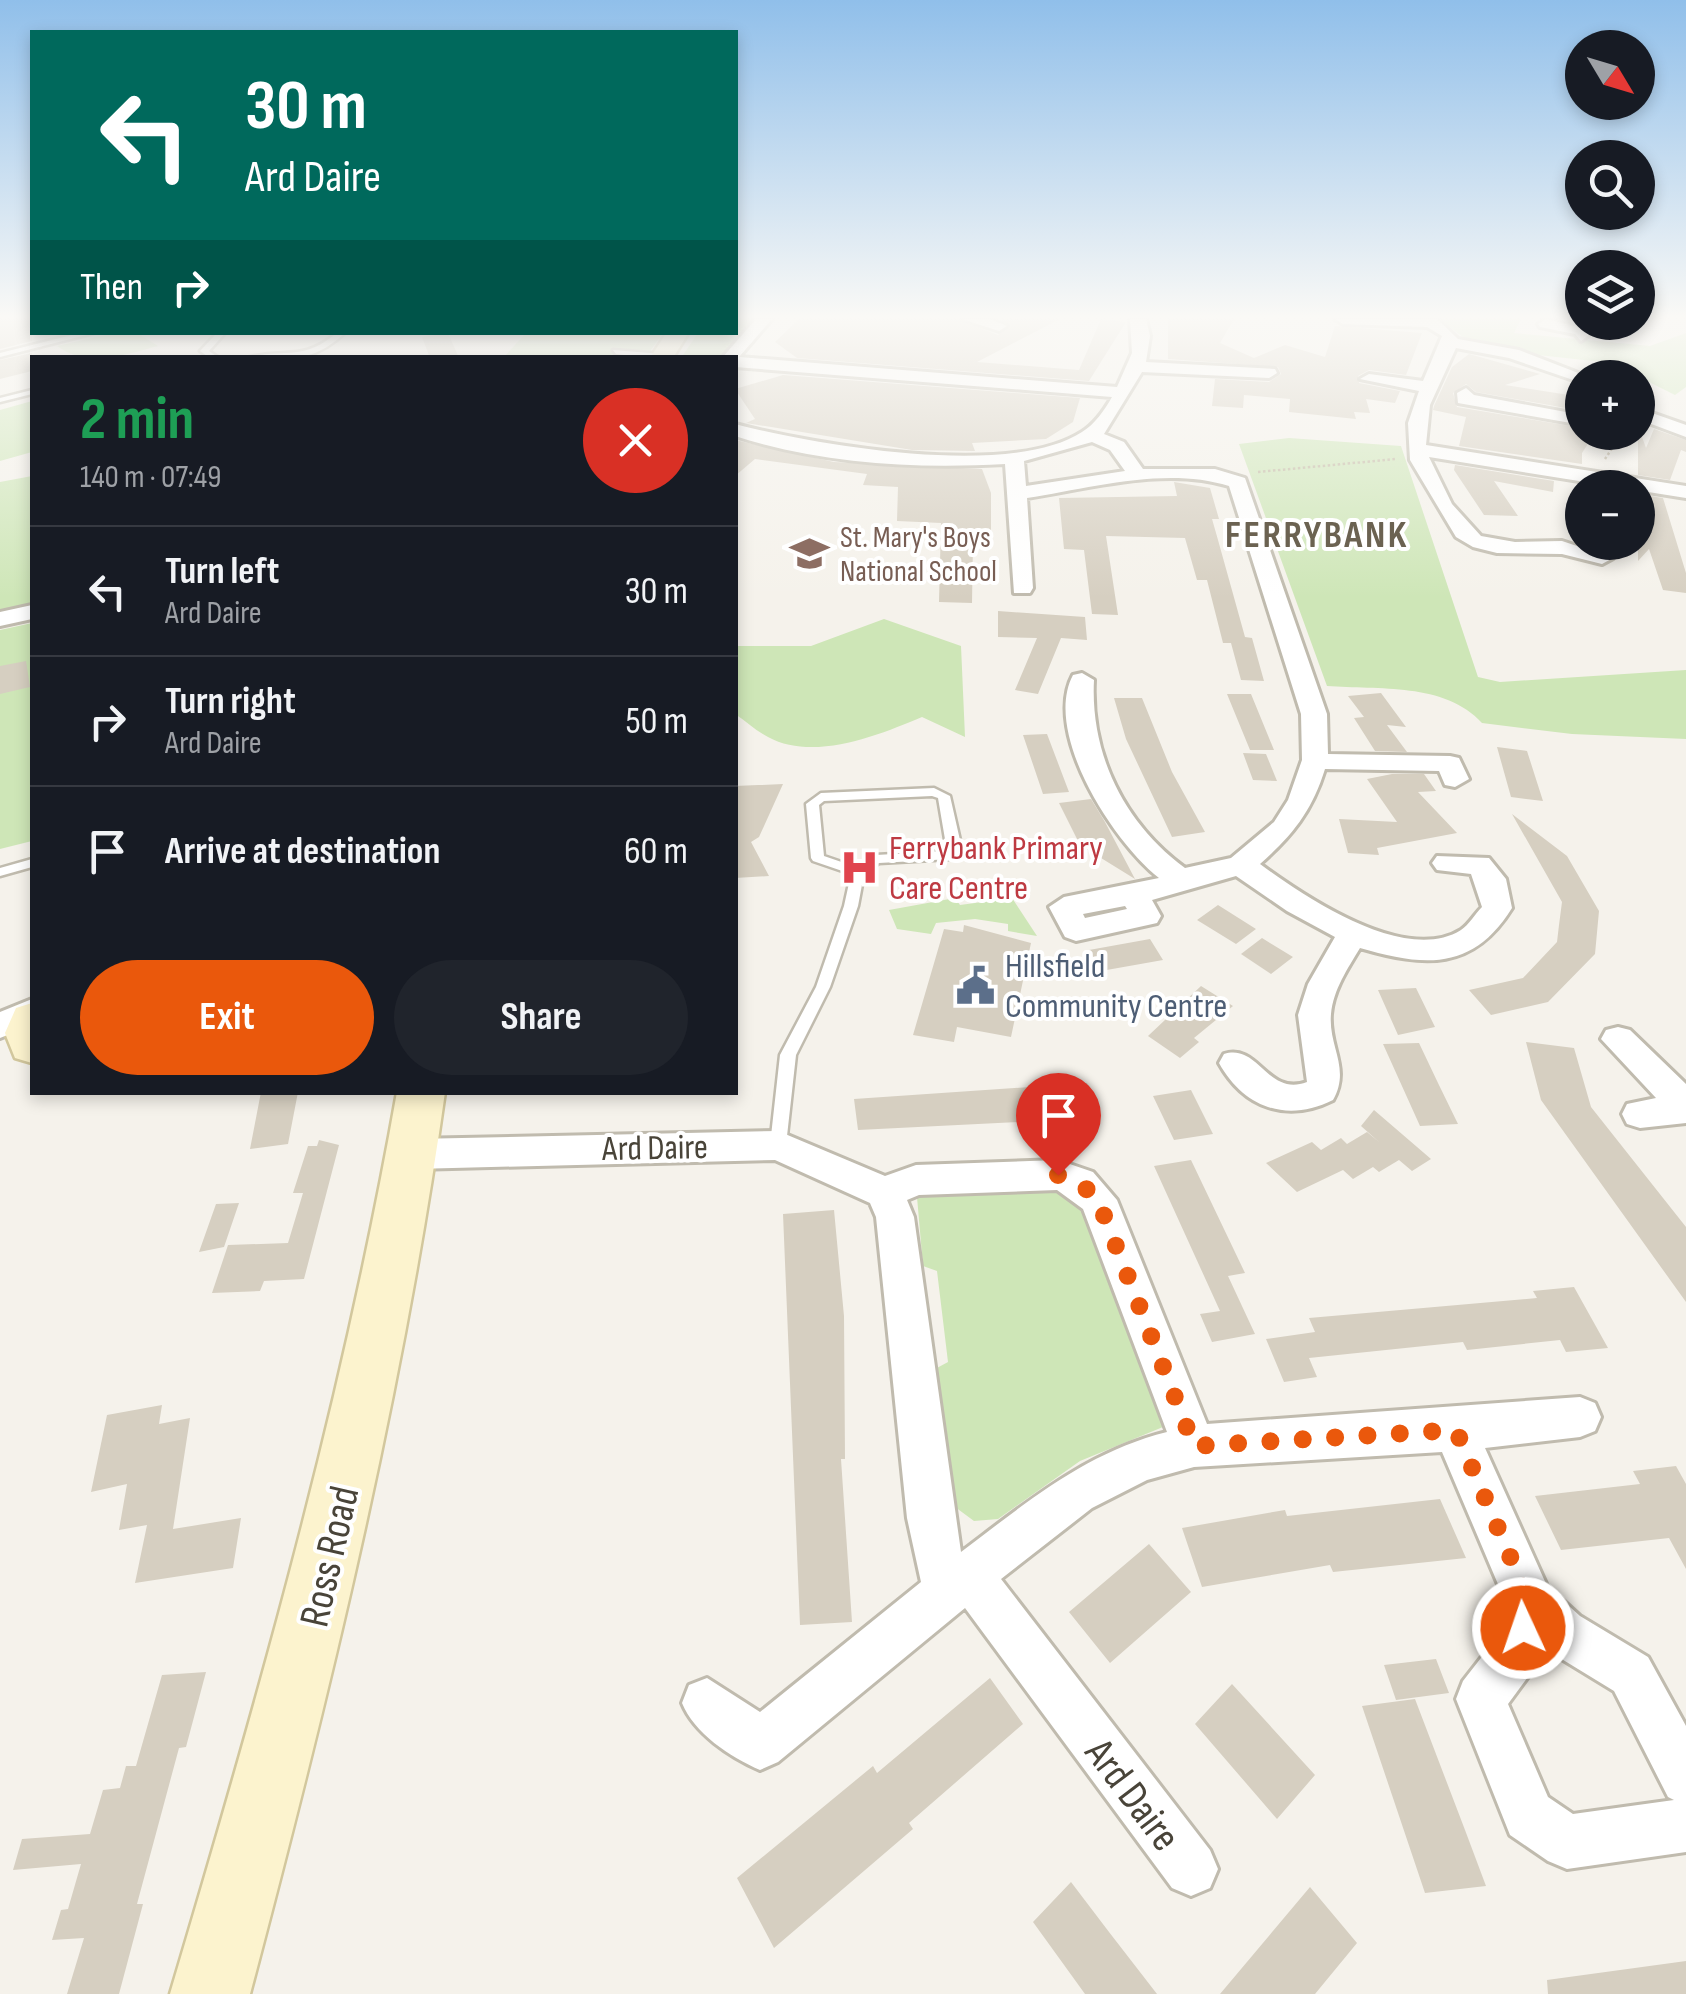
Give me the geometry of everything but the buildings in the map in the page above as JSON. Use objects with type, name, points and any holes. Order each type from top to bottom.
[{"type":"main road","name":"Ross Road","points":[[210,1994],[306,1647],[400,1239],[414,1112]]},
{"type":"street","points":[[738,431],[789,446],[880,456],[1014,455],[1066,446],[1091,435],[1108,412]]},
{"type":"street","points":[[1421,412],[1414,434],[1421,473],[1464,535],[1497,546],[1540,550],[1552,546]]},
{"type":"street","points":[[1537,412],[1565,417]]},
{"type":"street","points":[[1655,419],[1686,431]]},
{"type":"street","points":[[1091,435],[1117,446],[1137,475]]},
{"type":"street","points":[[1418,454],[1565,474]]},
{"type":"street","points":[[1014,455],[1022,588]]},
{"type":"street","points":[[1017,493],[1137,475],[1232,478],[1239,484],[1314,714],[1315,760],[1302,800],[1284,828],[1241,865],[1133,894]]},
{"type":"street","points":[[1655,487],[1686,492]]},
{"type":"street","points":[[1516,532],[1565,549]]},
{"type":"street","points":[[0,619],[30,612]]},
{"type":"street","points":[[1082,680],[1077,706],[1100,780],[1143,851],[1180,879]]},
{"type":"street","points":[[1315,760],[1364,766],[1420,760],[1450,764],[1454,778]]},
{"type":"street","points":[[1241,865],[1351,936],[1392,947],[1436,949],[1476,936],[1498,908],[1491,879],[1479,865],[1446,864]]},
{"type":"street","points":[[1236,1063],[1247,1082],[1266,1094],[1309,1098],[1321,1091],[1326,1072],[1314,1036],[1314,1012],[1351,936]]},
{"type":"street","points":[[1618,1038],[1686,1108]]},
{"type":"street","points":[[1640,1114],[1686,1108]]},
{"type":"street","name":"Ard Daire","points":[[414,1112],[778,1145],[885,1193],[895,1216],[930,1518],[958,1583],[1191,1869]]},
{"type":"street","points":[[885,1193],[916,1180],[1058,1175],[1080,1183],[1098,1200],[1194,1446]]},
{"type":"street","points":[[707,1703],[760,1744],[1076,1492],[1140,1460],[1194,1446],[1456,1430],[1580,1417]]},
{"type":"street","points":[[1456,1430],[1530,1603],[1563,1633],[1631,1674],[1686,1779]]},
{"type":"street","points":[[1530,1603],[1516,1653],[1482,1699],[1528,1816],[1567,1842],[1686,1825]]},
{"type":"lane","points":[[778,1145],[788,1055],[823,987],[851,906],[858,872],[876,859],[951,855],[956,849],[944,796],[934,792],[820,797],[812,804],[818,858],[858,872]]},
{"type":"lane","points":[[0,872],[30,864]]},
{"type":"path","points":[[1232,478],[1418,454]]},
{"type":"green space","points":[[0,412],[30,412],[30,453],[0,461]]},
{"type":"green space","points":[[1289,438],[1401,446],[1478,677],[1500,682],[1686,670],[1686,739],[1572,734],[1482,723],[1467,710],[1430,694],[1327,686],[1239,444]]},
{"type":"green space","points":[[30,476],[30,604],[0,611],[0,482]]},
{"type":"green space","points":[[884,619],[961,646],[965,737],[922,717],[846,743],[805,747],[768,737],[738,716],[738,646],[811,646]]},
{"type":"green space","points":[[30,623],[30,842],[0,849],[0,630]]},
{"type":"green space","points":[[955,898],[960,905],[1012,898],[1037,936],[1008,931],[1008,924],[975,919],[936,923],[931,934],[897,929],[889,910]]},
{"type":"green space","points":[[1035,1180],[1085,1197],[1126,1323],[1140,1326],[1170,1411],[1163,1427],[1080,1461],[998,1519],[974,1521],[951,1504],[935,1369],[948,1362],[937,1271],[923,1266],[917,1197],[933,1186]]},
{"type":"place","name":"St. Mary's Boys National School","points":[[810,554]]},
{"type":"place","name":"Ferrybank Primary Care Centre","points":[[859,867]]},
{"type":"place","name":"Hillsfield Community Centre","points":[[975,985]]},
{"type":"district","name":"FERRYBANK","points":[[1317,534]]},
{"type":"route","points":[[1058,1175],[1080,1183],[1098,1200],[1194,1446],[1456,1430],[1530,1603],[1523,1628]]}]
